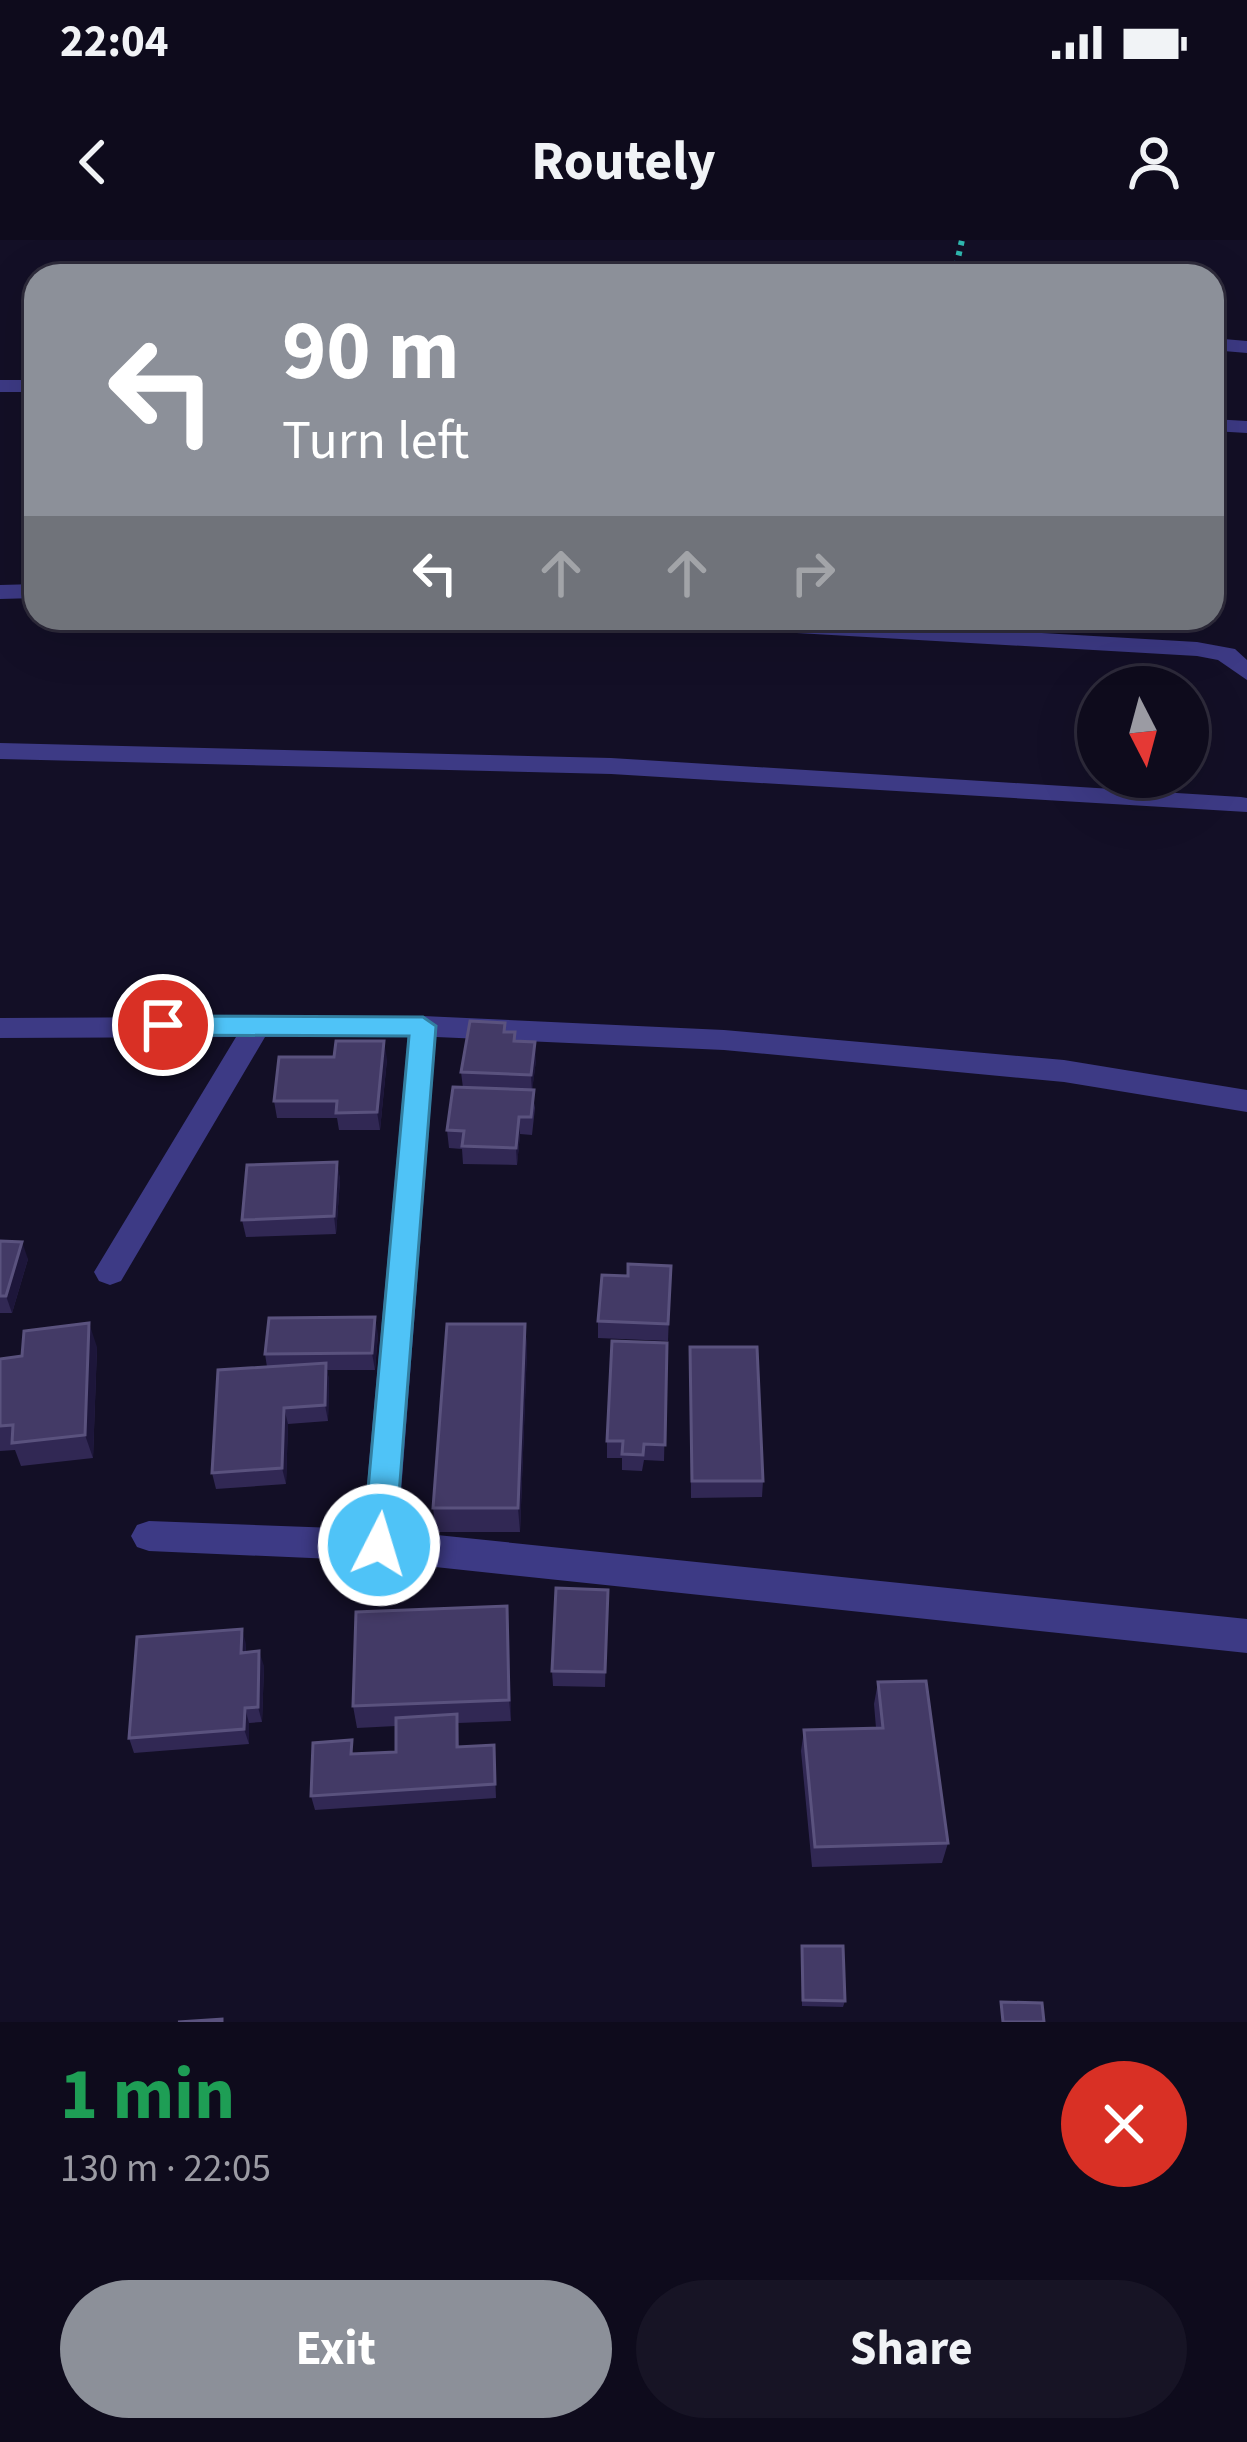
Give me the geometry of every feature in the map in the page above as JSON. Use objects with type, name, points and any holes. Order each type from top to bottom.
[{"type":"street","points":[[866,630],[1197,649],[1226,654],[1247,673]]},
{"type":"street","points":[[0,752],[610,766],[1241,805]]},
{"type":"street","points":[[110,1272],[258,1025]]},
{"type":"street","points":[[379,1545],[423,1026]]},
{"type":"street","points":[[0,1028],[423,1026],[724,1040],[1064,1071],[1247,1101]]},
{"type":"street","points":[[149,1536],[379,1545],[1247,1636]]},
{"type":"building","points":[[470,1021],[505,1023],[504,1032],[515,1032],[514,1041],[535,1042],[531,1075],[461,1072]]},
{"type":"building","points":[[336,1041],[384,1041],[377,1112],[336,1113],[337,1101],[274,1101],[279,1057],[334,1057]]},
{"type":"building","points":[[453,1087],[534,1090],[531,1117],[519,1117],[516,1148],[462,1146],[464,1131],[447,1130]]},
{"type":"building","points":[[337,1162],[334,1216],[242,1220],[247,1165]]},
{"type":"building","points":[[0,1241],[22,1242],[6,1296],[0,1296]]},
{"type":"building","points":[[628,1264],[671,1266],[668,1324],[598,1321],[602,1275],[628,1276]]},
{"type":"building","points":[[375,1317],[372,1353],[265,1354],[269,1318]]},
{"type":"building","points":[[89,1323],[85,1435],[12,1443],[13,1425],[0,1426],[0,1359],[22,1356],[24,1331]]},
{"type":"building","points":[[447,1324],[525,1324],[518,1508],[433,1508]]},
{"type":"building","points":[[612,1341],[667,1343],[665,1445],[644,1444],[643,1455],[622,1454],[623,1441],[607,1441]]},
{"type":"building","points":[[690,1347],[757,1347],[763,1481],[692,1481]]},
{"type":"building","points":[[326,1363],[325,1405],[284,1408],[282,1468],[212,1473],[218,1370]]},
{"type":"building","points":[[556,1588],[608,1590],[605,1672],[552,1671]]},
{"type":"building","points":[[507,1606],[509,1700],[353,1706],[356,1612]]},
{"type":"building","points":[[242,1629],[241,1653],[259,1651],[258,1707],[245,1708],[244,1729],[129,1738],[137,1637]]},
{"type":"building","points":[[926,1681],[948,1843],[815,1847],[804,1730],[883,1728],[878,1682]]},
{"type":"building","points":[[457,1714],[457,1747],[494,1745],[495,1784],[311,1796],[313,1743],[352,1740],[351,1754],[396,1752],[396,1718]]},
{"type":"building","points":[[802,1946],[843,1946],[845,2001],[803,2000]]},
{"type":"building","points":[[1001,2002],[1042,2003],[1044,2022],[1003,2022]]},
{"type":"route","points":[[163,1025],[423,1026],[379,1545]]}]
